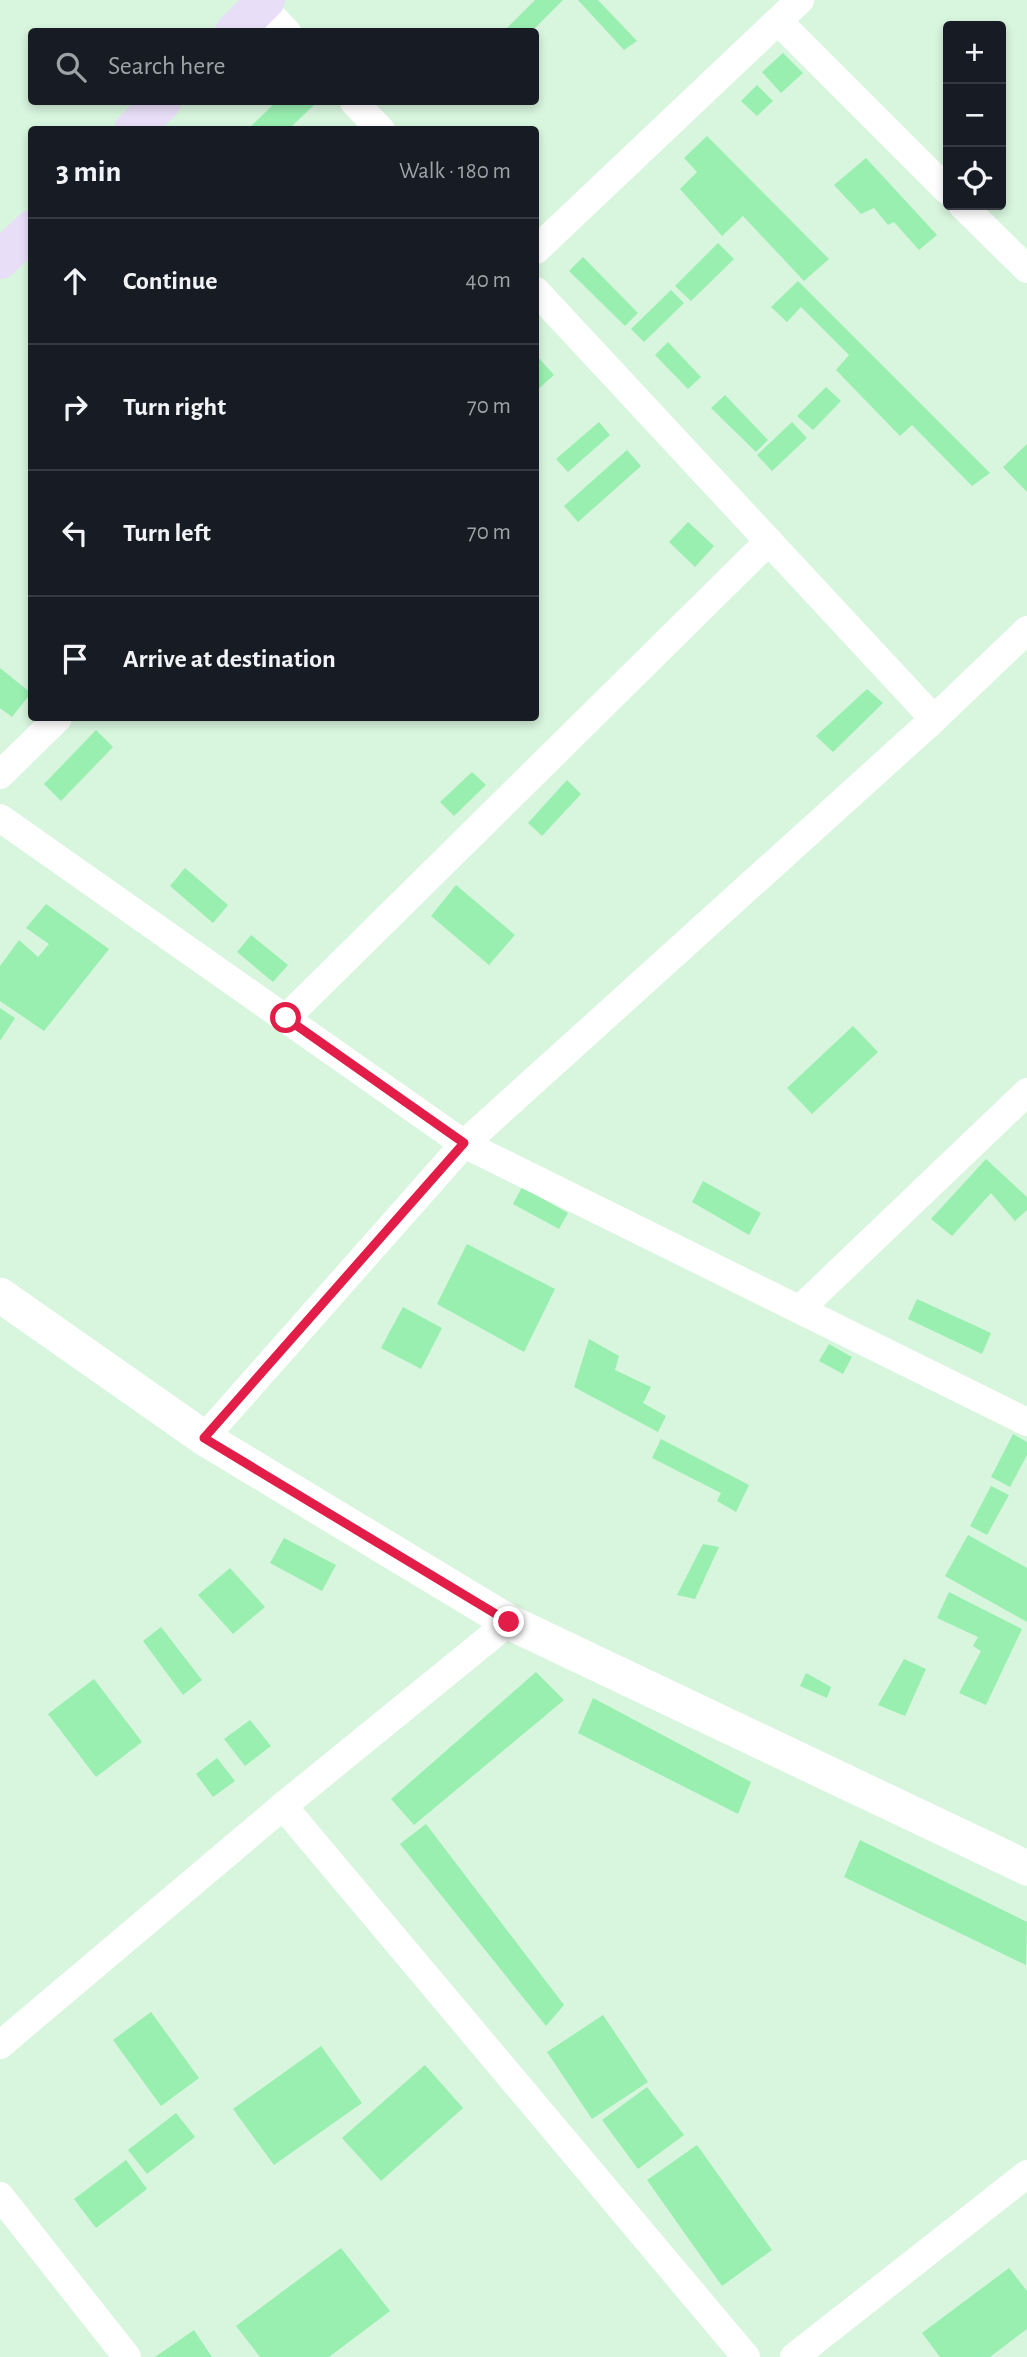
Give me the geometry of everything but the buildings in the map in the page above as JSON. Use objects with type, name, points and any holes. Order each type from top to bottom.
[{"type":"main road","points":[[240,28],[268,9]]},
{"type":"main road","points":[[138,126],[159,105]]},
{"type":"main road","points":[[0,260],[28,233]]},
{"type":"street","points":[[539,247],[800,0]]},
{"type":"street","points":[[778,21],[943,186]]},
{"type":"street","points":[[357,105],[377,126]]},
{"type":"street","points":[[967,210],[1027,269]]},
{"type":"street","points":[[539,294],[934,719]]},
{"type":"street","points":[[286,1018],[769,541]]},
{"type":"street","points":[[204,1438],[464,1143],[934,719],[1027,630]]},
{"type":"street","points":[[0,775],[55,721]]},
{"type":"street","points":[[0,818],[464,1143],[1027,1422]]},
{"type":"street","points":[[800,1310],[1027,1093]]},
{"type":"street","points":[[4,1304],[204,1438],[509,1622],[1027,1868]]},
{"type":"street","points":[[0,2045],[283,1806],[509,1622]]},
{"type":"street","points":[[283,1806],[746,2357]]},
{"type":"street","points":[[794,2357],[1027,2174]]},
{"type":"street","points":[[0,2196],[127,2357]]},
{"type":"route","points":[[286,1018],[464,1143],[204,1438],[509,1622]]}]
